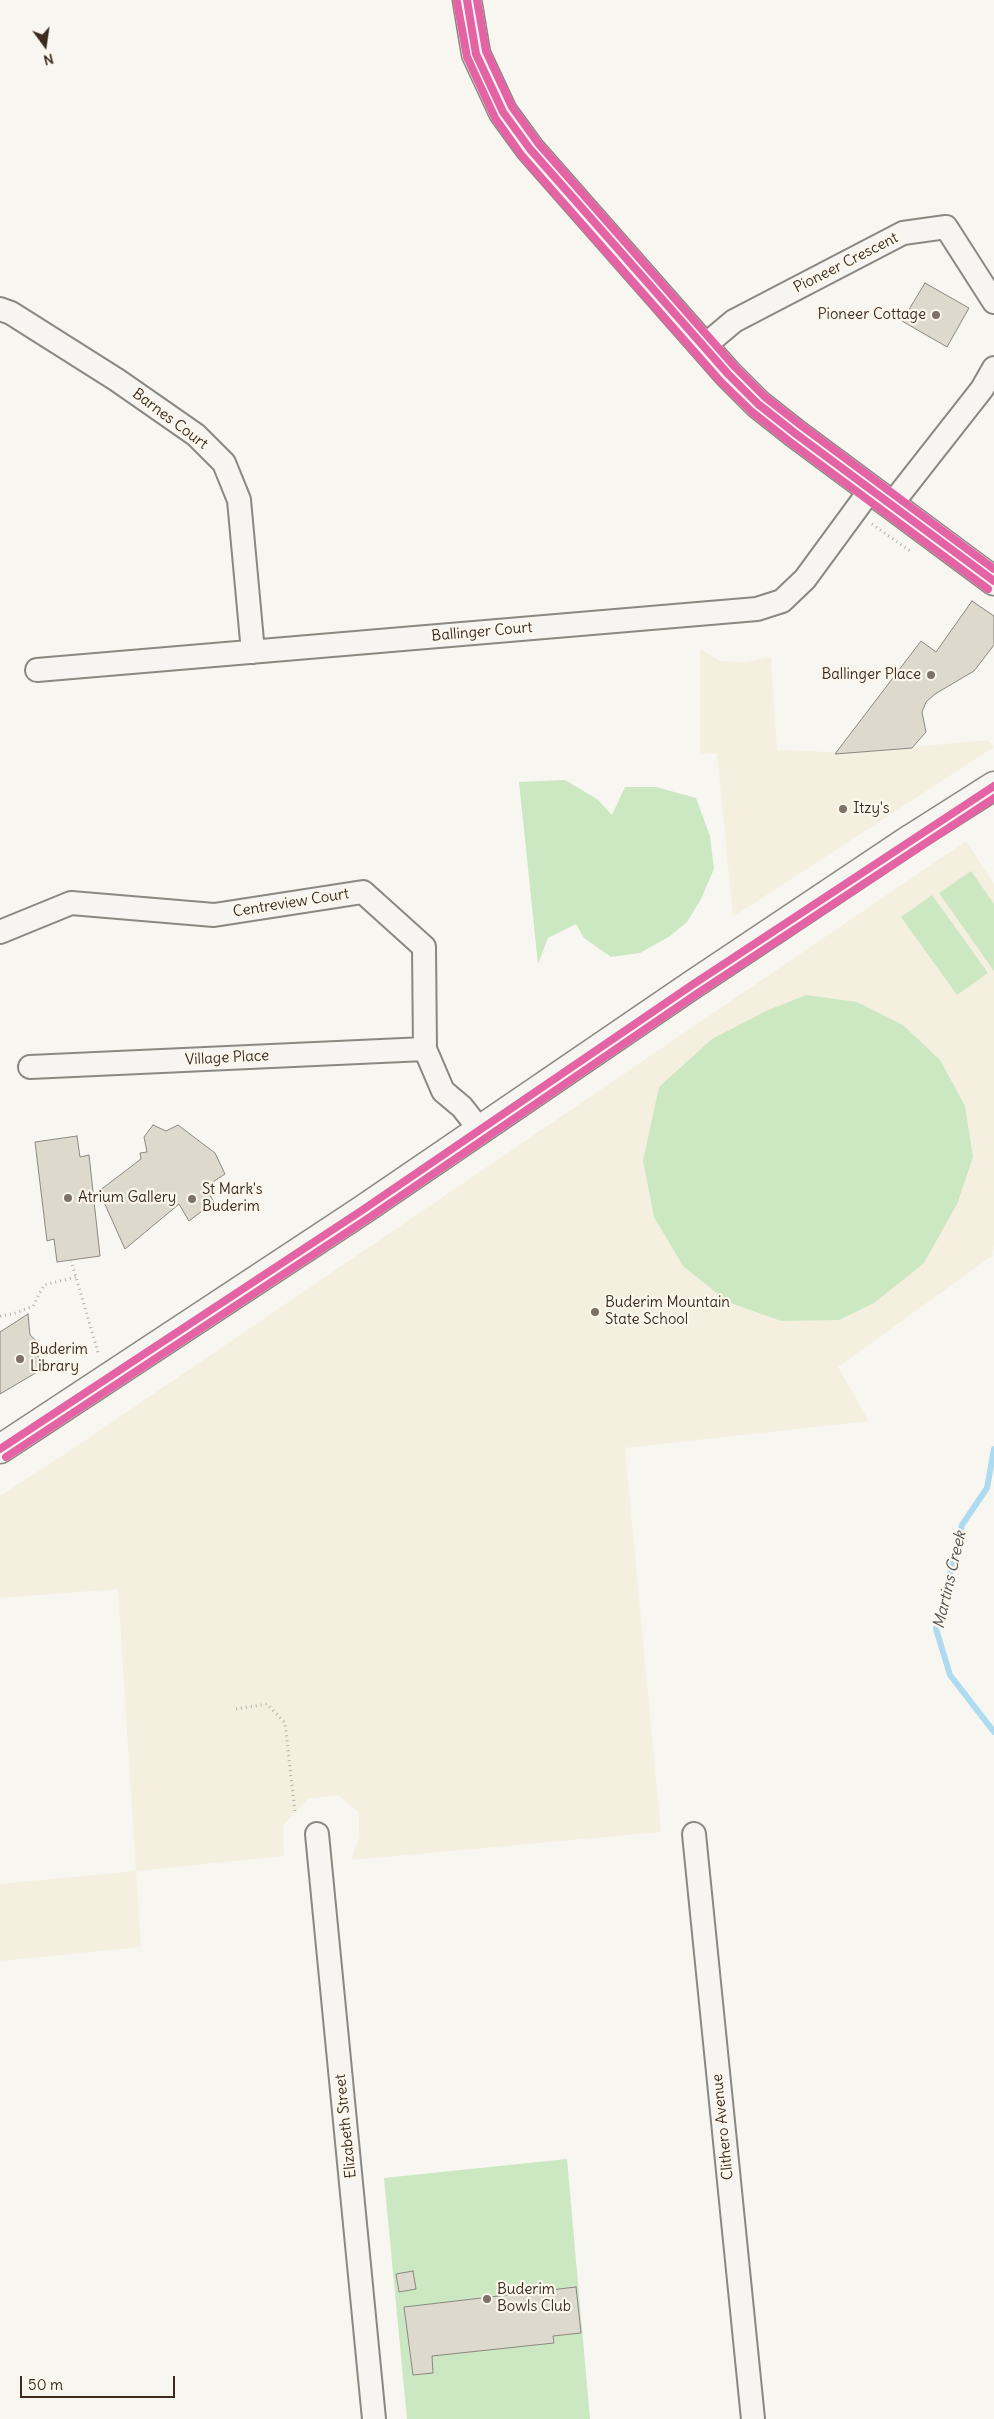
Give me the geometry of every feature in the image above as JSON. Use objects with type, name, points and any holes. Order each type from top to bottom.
[{"type":"main road","points":[[467,0],[476,54],[503,112],[530,149],[703,347],[758,404],[994,581]]},
{"type":"main road","points":[[0,1449],[480,1130],[708,974],[994,786]]},
{"type":"street","name":"Pioneer Crescent","points":[[703,347],[734,321],[903,233],[946,227],[994,302]]},
{"type":"street","name":"Barnes Court","points":[[0,309],[11,313],[196,434],[224,463],[239,500],[253,652]]},
{"type":"street","points":[[881,497],[982,389],[994,368]]},
{"type":"street","name":"Ballinger Court","points":[[37,670],[757,609],[782,601],[881,497]]},
{"type":"street","name":"Centreview Court","points":[[0,932],[71,903],[214,915],[363,892],[424,947],[425,1049],[443,1092],[462,1107],[480,1130]]},
{"type":"street","name":"Village Place","points":[[30,1067],[425,1049]]},
{"type":"street","name":"Elizabeth Street","points":[[317,1834],[374,2419]]},
{"type":"street","name":"Clithero Avenue","points":[[694,1834],[753,2419]]},
{"type":"path","points":[[70,1260],[99,1356]]},
{"type":"path","points":[[0,1316],[13,1314],[33,1306],[44,1285],[76,1277]]},
{"type":"path","points":[[236,1708],[267,1704],[286,1723],[295,1812]]},
{"type":"shaded area","points":[[700,649],[720,661],[746,662],[771,657],[777,751],[846,753],[988,740],[994,747],[733,917],[717,753],[700,754]]},
{"type":"shaded area","name":"Buderim Mountain State School","points":[[966,841],[994,884],[994,1245],[992,1256],[838,1367],[869,1421],[625,1448],[661,1832],[351,1860],[359,1837],[359,1813],[338,1795],[308,1799],[283,1825],[284,1856],[136,1871],[118,1589],[0,1598],[0,1496],[68,1452]]},
{"type":"shaded area","points":[[136,1871],[141,1947],[0,1961],[0,1884]]},
{"type":"green space","points":[[565,780],[597,799],[612,815],[625,787],[656,787],[696,798],[710,836],[714,869],[701,899],[687,922],[670,936],[640,953],[611,957],[584,938],[576,924],[548,938],[538,964],[519,782]]},
{"type":"green space","points":[[971,871],[994,904],[994,971],[939,893]]},
{"type":"green space","points":[[932,895],[988,973],[957,995],[901,917]]},
{"type":"green space","points":[[806,995],[857,1002],[903,1025],[940,1060],[965,1106],[973,1157],[957,1204],[924,1263],[874,1303],[839,1320],[781,1321],[728,1302],[683,1266],[654,1217],[643,1161],[659,1087],[712,1039],[766,1011]]},
{"type":"green space","name":"Buderim Bowls Club","points":[[567,2159],[590,2419],[407,2419],[384,2178]]},
{"type":"building","name":"Pioneer Cottage","points":[[925,283],[969,308],[947,347],[902,321]]},
{"type":"building","name":"Ballinger Place","points":[[972,601],[994,616],[994,645],[974,671],[935,694],[926,702],[922,712],[926,732],[912,748],[835,754],[921,641],[936,652]]},
{"type":"building","name":"St Mark's Buderim","points":[[153,1125],[166,1131],[178,1125],[215,1153],[225,1174],[205,1187],[214,1202],[189,1221],[179,1204],[125,1249],[99,1191],[141,1159],[140,1153],[147,1152],[144,1137]]},
{"type":"building","name":"Atrium Gallery","points":[[77,1136],[80,1157],[89,1155],[100,1256],[57,1262],[54,1239],[47,1241],[35,1142]]},
{"type":"building","name":"Buderim Library","points":[[28,1314],[30,1335],[43,1347],[35,1350],[44,1368],[0,1394],[0,1332]]},
{"type":"building","points":[[413,2271],[416,2289],[399,2292],[396,2274]]},
{"type":"building","points":[[576,2287],[581,2333],[553,2336],[554,2343],[432,2356],[433,2373],[413,2375],[404,2307]]},
{"type":"waterway","name":"Martins Creek","points":[[994,1449],[987,1488],[962,1525],[936,1629],[950,1675],[994,1732]]},
{"type":"transit line","points":[[467,0],[476,54],[503,112],[530,149],[728,374],[758,404],[796,434],[994,581]]},
{"type":"transit line","points":[[477,0],[486,51],[512,107],[538,143],[735,367],[765,397],[802,426],[994,569]]},
{"type":"transit line","points":[[457,2],[467,57],[495,118],[522,156],[720,381],[752,412],[790,442],[988,589]]},
{"type":"transit line","points":[[0,1449],[361,1211],[692,985],[994,786]]},
{"type":"transit line","points":[[6,1457],[367,1219],[698,993],[994,798]]},
{"type":"place","name":"Pioneer Cottage","points":[[936,315]]},
{"type":"place","name":"Ballinger Place","points":[[931,675]]},
{"type":"place","name":"Itzy's","points":[[843,809]]},
{"type":"place","name":"Atrium Gallery","points":[[68,1198]]},
{"type":"place","name":"St Mark's Buderim","points":[[192,1199]]},
{"type":"place","name":"Buderim Mountain State School","points":[[595,1312]]},
{"type":"place","name":"Buderim Library","points":[[20,1359]]},
{"type":"place","name":"Buderim Bowls Club","points":[[487,2299]]}]
